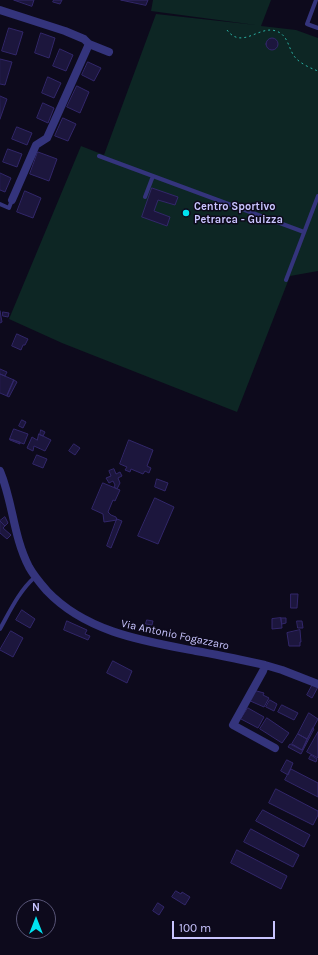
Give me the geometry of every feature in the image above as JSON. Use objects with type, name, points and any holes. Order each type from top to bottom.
[{"type":"street","points":[[0,10],[65,31],[84,39],[89,44],[109,52]]},
{"type":"street","points":[[12,200],[36,144],[47,138],[89,44]]},
{"type":"street","name":"Via Antonio Fogazzaro","points":[[0,471],[6,487],[18,541],[28,563],[35,577],[70,611],[87,621],[110,631],[146,641],[265,665],[318,684]]},
{"type":"street","points":[[265,665],[233,725],[275,748]]},
{"type":"lane","points":[[316,0],[307,24],[318,28]]},
{"type":"lane","points":[[98,156],[304,232]]},
{"type":"lane","points":[[145,197],[153,176]]},
{"type":"lane","points":[[286,280],[318,196]]},
{"type":"lane","points":[[0,204],[9,208],[12,200]]},
{"type":"lane","points":[[0,629],[10,610],[28,584],[35,577]]},
{"type":"path","points":[[227,30],[234,36],[241,38],[246,38],[262,32],[276,31],[286,38],[297,60],[318,71]]},
{"type":"green space","name":"Centro Sportivo Petrarca - Guizza","points":[[153,0],[271,0],[261,26],[296,30],[318,38],[318,271],[290,276],[237,412],[62,343],[9,319],[81,146],[104,155],[156,14],[256,25],[151,11]]},
{"type":"building","points":[[14,0],[34,0],[32,6]]},
{"type":"building","points":[[54,0],[62,0],[60,4],[53,2]]},
{"type":"building","points":[[121,0],[148,0],[146,5]]},
{"type":"building","points":[[9,28],[23,32],[16,55],[2,51]]},
{"type":"building","points":[[41,33],[55,38],[49,58],[35,53]]},
{"type":"building","points":[[270,38],[274,38],[278,44],[274,50],[270,50],[266,46],[266,42]]},
{"type":"building","points":[[60,49],[73,55],[66,71],[53,66]]},
{"type":"building","points":[[0,59],[12,62],[5,85],[0,84]]},
{"type":"building","points":[[88,62],[101,68],[94,81],[82,75]]},
{"type":"building","points":[[48,77],[61,83],[54,98],[42,93]]},
{"type":"building","points":[[77,86],[89,92],[80,113],[67,107]]},
{"type":"building","points":[[0,96],[7,99],[0,119]]},
{"type":"building","points":[[43,103],[54,108],[48,123],[37,118]]},
{"type":"building","points":[[63,118],[76,124],[68,141],[55,136]]},
{"type":"building","points":[[17,127],[32,133],[27,145],[12,139]]},
{"type":"building","points":[[8,149],[22,154],[17,167],[3,162]]},
{"type":"building","points":[[38,152],[57,159],[49,181],[30,174]]},
{"type":"building","points":[[0,173],[11,178],[5,192],[0,190]]},
{"type":"building","points":[[152,188],[178,197],[175,205],[158,200],[154,211],[170,217],[167,226],[142,217]]},
{"type":"building","points":[[25,191],[41,198],[33,218],[17,212]]},
{"type":"building","points":[[0,311],[2,322],[0,323]]},
{"type":"building","points":[[3,312],[9,313],[8,317],[3,316]]},
{"type":"building","points":[[17,334],[28,339],[21,350],[12,346]]},
{"type":"building","points":[[0,369],[7,372],[5,376],[0,374]]},
{"type":"building","points":[[0,374],[14,380],[7,396],[0,393]]},
{"type":"building","points":[[14,380],[17,382],[9,397],[7,396]]},
{"type":"building","points":[[22,420],[26,422],[23,428],[19,426]]},
{"type":"building","points":[[14,429],[28,434],[24,444],[10,439]]},
{"type":"building","points":[[41,430],[45,432],[43,436],[40,435]]},
{"type":"building","points":[[39,434],[51,440],[45,451],[34,446],[33,451],[27,448],[32,437],[37,440]]},
{"type":"building","points":[[10,440],[20,442],[20,444]]},
{"type":"building","points":[[129,440],[153,450],[147,466],[151,468],[149,473],[145,471],[143,474],[131,469],[130,472],[125,470],[127,467],[120,464]]},
{"type":"building","points":[[74,444],[80,448],[75,455],[69,451]]},
{"type":"building","points":[[37,455],[47,459],[43,468],[33,464]]},
{"type":"building","points":[[114,469],[116,474],[120,472],[122,476],[118,478],[120,483],[117,489],[114,487],[115,485],[113,481],[109,483],[106,478],[111,476],[109,471]]},
{"type":"building","points":[[157,479],[168,483],[165,491],[155,487]]},
{"type":"building","points":[[103,483],[120,490],[115,501],[113,500],[108,512],[116,517],[117,520],[104,522],[103,514],[92,509]]},
{"type":"building","points":[[155,498],[174,507],[158,544],[138,536]]},
{"type":"building","points":[[5,517],[8,523],[5,526],[0,521]]},
{"type":"building","points":[[117,519],[122,521],[111,548],[107,546]]},
{"type":"building","points":[[0,521],[5,526],[3,528],[11,535],[7,539],[0,533]]},
{"type":"building","points":[[291,594],[298,594],[297,608],[291,608]]},
{"type":"building","points":[[22,610],[35,619],[30,628],[16,620]]},
{"type":"building","points":[[281,618],[286,618],[286,623],[282,624]]},
{"type":"building","points":[[281,618],[282,628],[272,629],[272,619]]},
{"type":"building","points":[[147,620],[153,621],[152,625],[146,624]]},
{"type":"building","points":[[67,621],[87,630],[85,634],[90,636],[88,640],[64,630]]},
{"type":"building","points":[[297,621],[302,621],[303,628],[298,628]]},
{"type":"building","points":[[300,630],[300,646],[289,646],[287,633]]},
{"type":"building","points":[[11,631],[23,638],[13,657],[0,650]]},
{"type":"building","points":[[113,661],[132,671],[127,683],[107,673]]},
{"type":"building","points":[[313,684],[318,687],[312,698],[307,695]]},
{"type":"building","points":[[253,690],[264,693],[263,695],[269,698],[264,707],[248,700]]},
{"type":"building","points":[[270,700],[277,704],[274,711],[266,707]]},
{"type":"building","points":[[282,705],[298,713],[294,720],[278,712]]},
{"type":"building","points":[[248,708],[264,717],[258,728],[241,719]]},
{"type":"building","points":[[309,713],[318,719],[307,739],[298,734]]},
{"type":"building","points":[[267,718],[289,733],[282,743],[260,729]]},
{"type":"building","points":[[313,728],[314,729],[301,754],[288,747],[290,744],[302,750]]},
{"type":"building","points":[[318,732],[318,758],[307,752]]},
{"type":"building","points":[[298,734],[307,739],[302,750],[292,744]]},
{"type":"building","points":[[311,755],[317,759],[316,762],[309,759]]},
{"type":"building","points":[[287,760],[293,763],[288,775],[281,771]]},
{"type":"building","points":[[291,769],[318,783],[318,797],[285,780]]},
{"type":"building","points":[[276,789],[318,811],[318,815],[313,825],[269,803]]},
{"type":"building","points":[[263,810],[310,835],[304,847],[256,821]]},
{"type":"building","points":[[251,829],[299,855],[293,867],[244,842]]},
{"type":"building","points":[[237,850],[287,876],[281,889],[231,863]]},
{"type":"building","points":[[176,891],[181,894],[182,892],[190,897],[185,905],[172,897]]},
{"type":"building","points":[[158,903],[164,907],[159,915],[153,911]]},
{"type":"place","name":"Centro Sportivo Petrarca - Guizza","points":[[186,213]]}]
